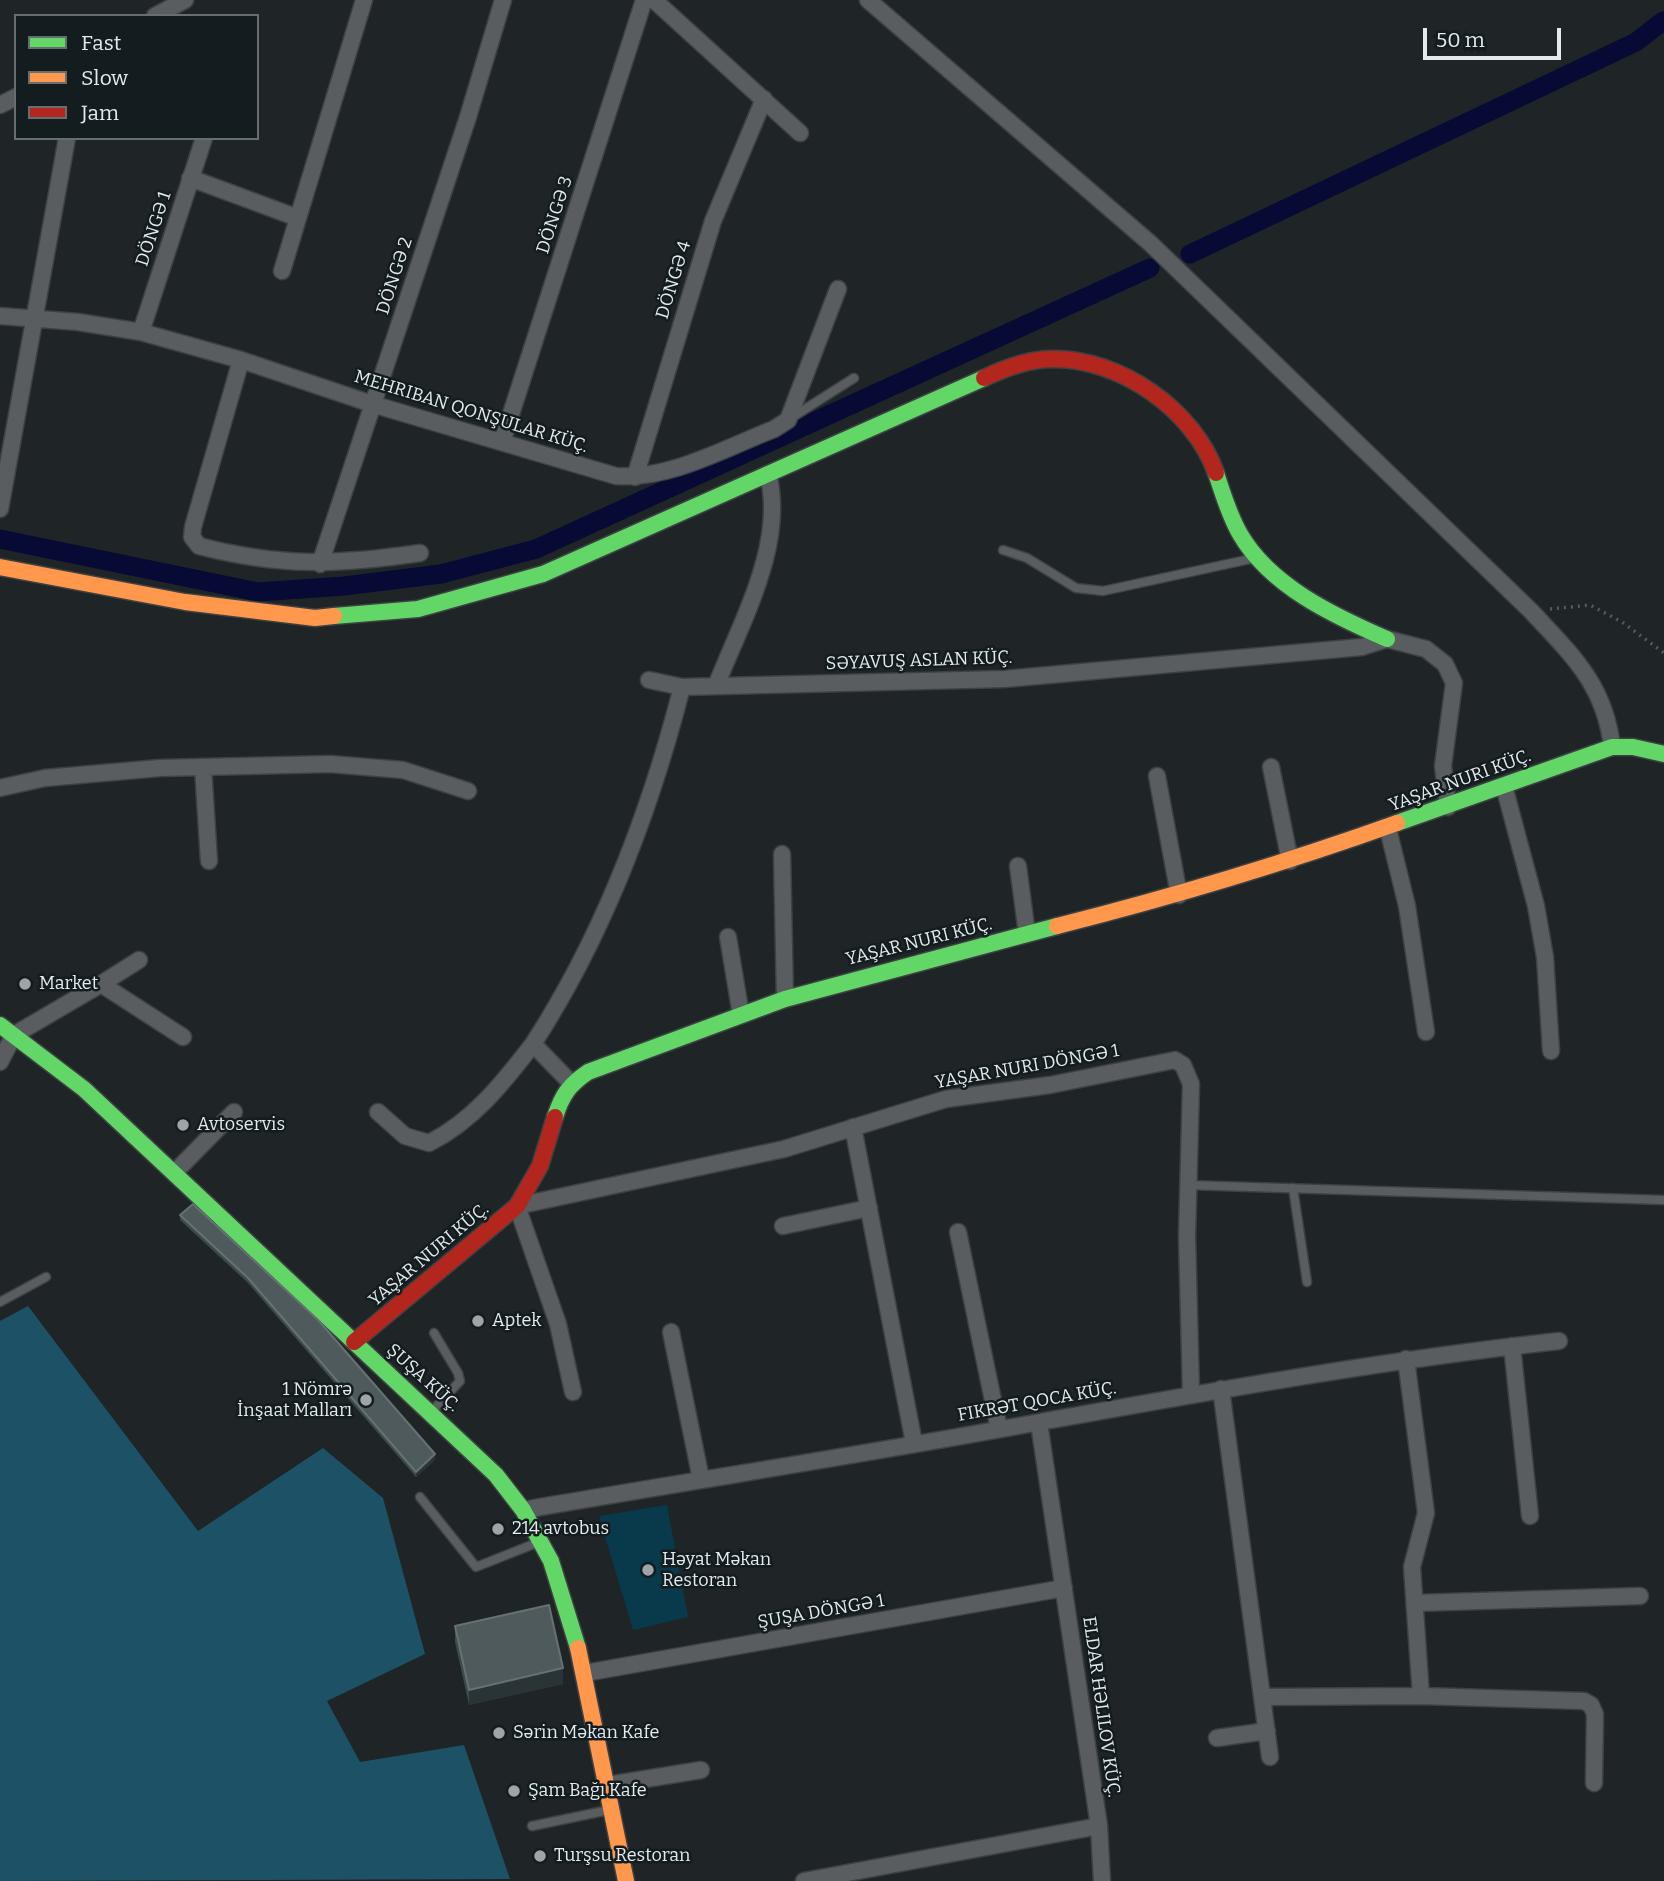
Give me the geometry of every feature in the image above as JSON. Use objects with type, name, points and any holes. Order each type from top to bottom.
[{"type":"street","points":[[159,14],[185,0]]},
{"type":"street","points":[[282,271],[364,0]]},
{"type":"street","name":"DÖNGƏ 2","points":[[320,564],[468,117],[503,0]]},
{"type":"street","name":"DÖNGƏ 3","points":[[502,442],[644,0]]},
{"type":"street","points":[[654,0],[800,133]]},
{"type":"street","points":[[868,0],[1151,244],[1531,611],[1581,664],[1592,681],[1609,719],[1612,747],[1633,747],[1664,754]]},
{"type":"street","name":"DÖNGƏ 4","points":[[635,477],[713,221],[764,99]]},
{"type":"street","points":[[0,509],[67,140]]},
{"type":"street","name":"DÖNGƏ 1","points":[[141,332],[203,140]]},
{"type":"street","points":[[190,178],[298,218]]},
{"type":"street","points":[[788,420],[838,289]]},
{"type":"street","name":"MEHRIBAN QONŞULAR KÜÇ.","points":[[0,316],[78,322],[141,332],[241,360],[372,404],[616,476],[635,477],[683,464],[774,429],[788,420]]},
{"type":"street","points":[[0,567],[185,602],[314,618],[418,609],[543,574],[994,373],[1032,361],[1056,359],[1096,366],[1145,388],[1182,418],[1207,450],[1227,512],[1258,558],[1317,605],[1342,620],[1387,639]]},
{"type":"street","points":[[241,360],[192,537],[199,546],[303,564],[420,553]]},
{"type":"street","points":[[716,686],[761,569],[774,506],[768,474]]},
{"type":"street","name":"SƏYAVUŞ ASLAN KÜÇ.","points":[[649,680],[682,687],[1004,679],[1362,647],[1387,639],[1426,649],[1446,664],[1454,683],[1443,766],[1448,807]]},
{"type":"street","points":[[378,1112],[405,1136],[429,1143],[468,1117],[496,1091],[533,1044],[563,998],[600,925],[630,850],[682,687]]},
{"type":"street","name":"YAŞAR NURI KÜÇ.","points":[[354,1342],[517,1206],[540,1166],[562,1095],[571,1083],[588,1072],[785,999],[851,979],[1179,895],[1290,861],[1388,829],[1612,747]]},
{"type":"street","points":[[0,788],[45,778],[203,767],[330,764],[403,770],[468,791]]},
{"type":"street","points":[[203,767],[209,861]]},
{"type":"street","points":[[1271,767],[1290,861]]},
{"type":"street","points":[[1157,776],[1179,895]]},
{"type":"street","points":[[1504,786],[1536,906],[1545,957],[1551,1051]]},
{"type":"street","points":[[1388,829],[1407,906],[1426,1032]]},
{"type":"street","points":[[782,854],[785,999]]},
{"type":"street","points":[[1018,866],[1027,934]]},
{"type":"street","points":[[728,937],[741,1015]]},
{"type":"street","points":[[0,1062],[14,1035],[139,960]]},
{"type":"street","points":[[101,984],[183,1037]]},
{"type":"street","name":"ŞUŞA KÜÇ.","points":[[0,1025],[85,1089],[175,1172],[496,1475],[523,1510],[542,1541],[566,1605],[586,1673],[626,1881]]},
{"type":"street","points":[[533,1044],[571,1083]]},
{"type":"street","name":"YAŞAR NURI DÖNGƏ 1","points":[[517,1206],[784,1149],[946,1099],[1050,1085],[1175,1060],[1184,1065],[1191,1084],[1187,1185],[1191,1393]]},
{"type":"street","points":[[175,1172],[234,1112]]},
{"type":"street","points":[[853,1127],[914,1443]]},
{"type":"street","points":[[517,1206],[525,1237],[558,1324],[573,1392]]},
{"type":"street","points":[[783,1226],[869,1208]]},
{"type":"street","points":[[958,1232],[999,1429]]},
{"type":"street","points":[[671,1332],[701,1479]]},
{"type":"street","name":"FIKRƏT QOCA KÜÇ.","points":[[523,1510],[1039,1423],[1191,1393],[1406,1359],[1559,1341]]},
{"type":"street","points":[[1512,1346],[1530,1516]]},
{"type":"street","points":[[1406,1359],[1426,1513],[1412,1567],[1421,1696]]},
{"type":"street","points":[[1221,1389],[1270,1757]]},
{"type":"street","name":"ELDAR HƏLILOV KÜÇ.","points":[[1039,1423],[1099,1826],[1102,1881]]},
{"type":"street","name":"ŞUŞA DÖNGƏ 1","points":[[586,1673],[1064,1588]]},
{"type":"street","points":[[1416,1603],[1640,1596]]},
{"type":"street","points":[[1264,1697],[1421,1696],[1584,1701],[1591,1705],[1595,1714],[1594,1783]]},
{"type":"street","points":[[1217,1738],[1267,1731]]},
{"type":"street","points":[[608,1784],[701,1770]]},
{"type":"street","points":[[804,1881],[1099,1826]]},
{"type":"lane","points":[[788,420],[854,378]]},
{"type":"lane","points":[[1003,550],[1027,558],[1076,588],[1103,591],[1258,558]]},
{"type":"lane","points":[[1187,1185],[1664,1200]]},
{"type":"lane","points":[[1293,1188],[1307,1282]]},
{"type":"lane","points":[[0,1302],[46,1277]]},
{"type":"lane","points":[[431,1412],[460,1381],[434,1333]]},
{"type":"lane","points":[[419,1497],[475,1567],[542,1541]]},
{"type":"lane","points":[[532,1826],[612,1810]]},
{"type":"path","points":[[1531,611],[1590,605],[1622,622],[1664,653]]},
{"type":"shaded area","points":[[28,1306],[198,1531],[323,1448],[383,1498],[425,1654],[327,1701],[360,1762],[464,1745],[510,1879],[0,1881],[0,1321]]},
{"type":"shaded area","points":[[667,1505],[688,1617],[633,1630],[599,1516]]},
{"type":"building","points":[[193,1204],[319,1321],[435,1454],[416,1472],[248,1278],[180,1215]]},
{"type":"building","points":[[549,1605],[563,1668],[469,1690],[455,1626]]},
{"type":"waterway","points":[[1190,254],[1636,42],[1663,21]]},
{"type":"waterway","points":[[0,539],[258,592],[344,586],[441,574],[536,549],[1150,268]]},
{"type":"traffic: fast","points":[[334,616],[418,609],[543,574],[984,378]]},
{"type":"traffic: fast","points":[[1216,473],[1229,512],[1240,534],[1268,569],[1325,609],[1387,639]]},
{"type":"traffic: fast","points":[[1397,823],[1612,747],[1633,747],[1664,754]]},
{"type":"traffic: fast","points":[[555,1117],[567,1091],[588,1072],[785,999],[1057,926]]},
{"type":"traffic: fast","points":[[0,1025],[84,1089],[496,1475],[523,1510],[551,1561],[578,1648]]},
{"type":"traffic: slow","points":[[0,567],[185,602],[315,618],[334,616]]},
{"type":"traffic: slow","points":[[1057,926],[1228,879],[1397,823]]},
{"type":"traffic: slow","points":[[578,1648],[626,1881]]},
{"type":"traffic: jam","points":[[984,378],[1017,365],[1043,359],[1078,361],[1128,378],[1151,392],[1191,428],[1216,473]]},
{"type":"traffic: jam","points":[[354,1342],[517,1206],[540,1166],[555,1117]]},
{"type":"place","name":"Market","points":[[25,984]]},
{"type":"place","name":"Avtoservis","points":[[183,1125]]},
{"type":"place","name":"Aptek","points":[[478,1321]]},
{"type":"place","name":"1 Nömrə İnşaat Malları","points":[[366,1400]]},
{"type":"place","name":"214 avtobus","points":[[498,1529]]},
{"type":"place","name":"Həyat Məkan Restoran","points":[[648,1570]]},
{"type":"place","name":"Sərin Məkan Kafe","points":[[499,1733]]},
{"type":"place","name":"Şam Bağı Kafe","points":[[514,1791]]},
{"type":"place","name":"Turşsu Restoran","points":[[540,1856]]}]
